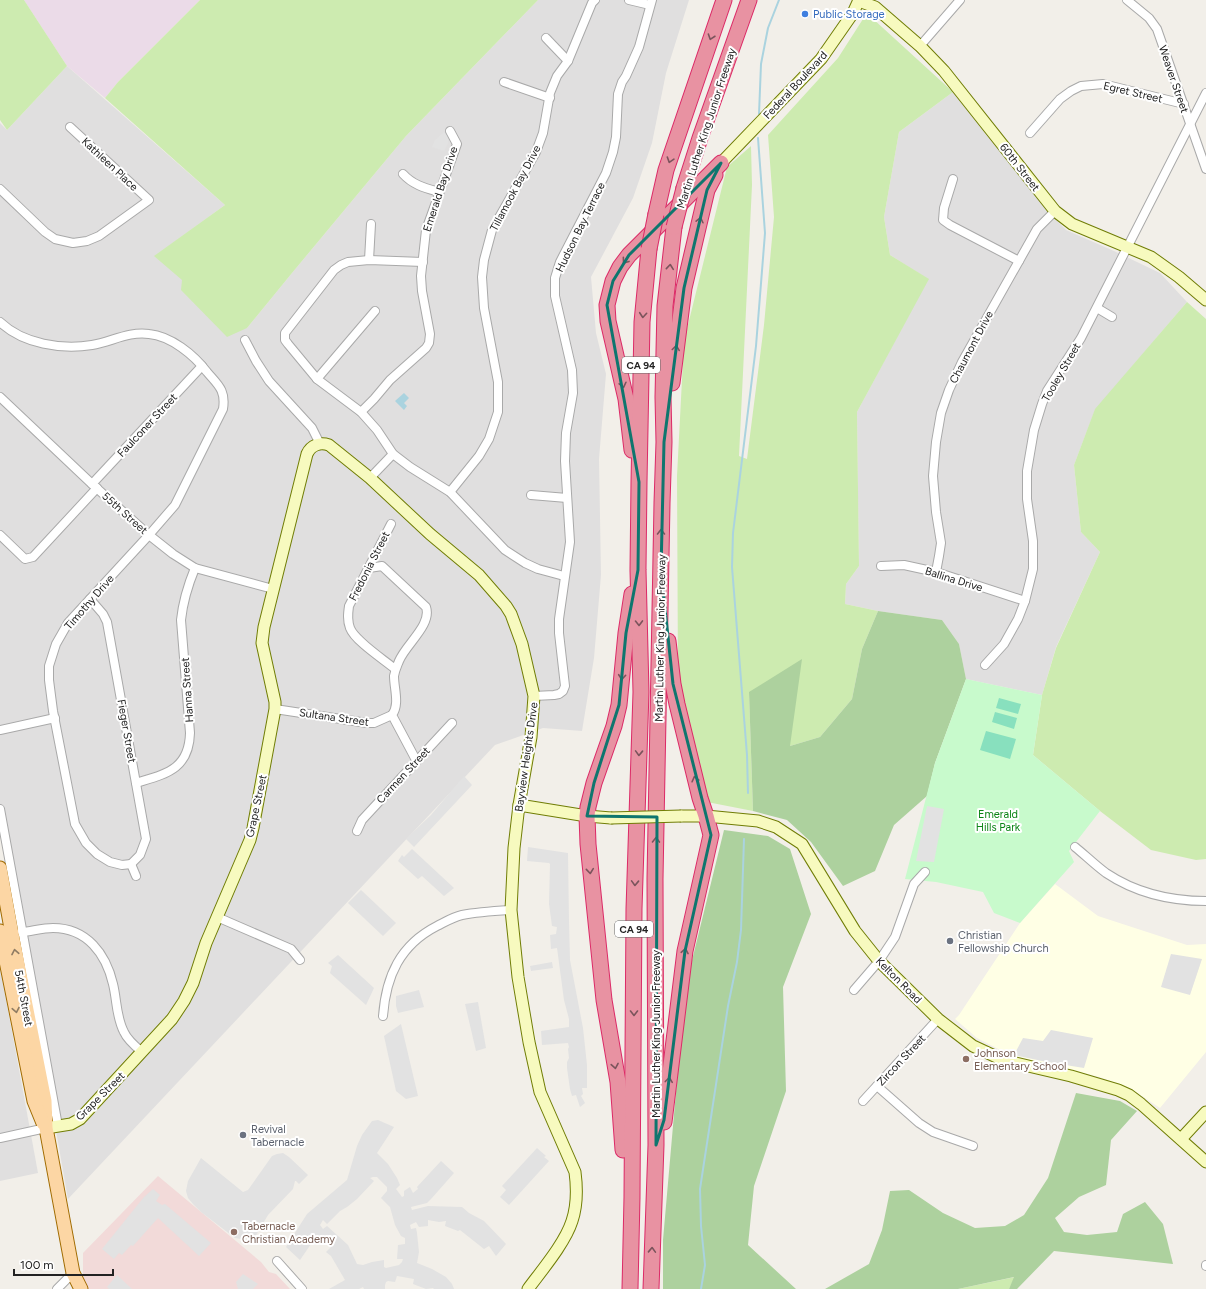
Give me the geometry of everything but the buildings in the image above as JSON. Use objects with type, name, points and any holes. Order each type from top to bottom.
[{"type":"highway","name":"Martin Luther King Junior Freeway","points":[[630,1289],[634,909],[641,692],[638,570],[642,322],[649,249],[666,170],[724,0]]},
{"type":"highway","name":"Martin Luther King Junior Freeway","points":[[651,1289],[656,1145],[655,879],[664,442],[663,397],[665,306],[674,227],[684,188],[748,0]]},
{"type":"highway","points":[[664,442],[684,288],[707,190],[721,163]]},
{"type":"highway","points":[[639,482],[632,450],[626,399],[608,321],[607,304],[613,281],[620,267],[629,255],[721,163]]},
{"type":"highway","points":[[630,1289],[622,1117],[618,1082],[604,1000],[588,844],[587,816],[594,782],[614,726],[619,705],[630,602],[638,570]]},
{"type":"highway","points":[[656,1145],[664,1120],[685,951],[711,835],[700,798],[673,684],[661,571]]},
{"type":"main road","name":"54th Street","points":[[0,868],[45,1101],[52,1127],[73,1273],[81,1289]]},
{"type":"main road","name":"54th Street","points":[[0,931],[34,1101],[52,1127]]},
{"type":"main road","name":"54th Street","points":[[70,1289],[73,1273]]},
{"type":"street","name":"Tillamook Bay Drive","points":[[450,492],[483,450],[489,439],[498,412],[498,382],[484,308],[482,277],[484,260],[492,230],[536,152],[543,133],[550,93],[557,76],[568,61],[592,3],[595,0]]},
{"type":"street","points":[[629,0],[651,3]]},
{"type":"street","name":"60th Street","points":[[859,0],[874,7],[920,46],[944,71],[1055,211],[1072,224],[1151,257],[1179,277],[1206,300]]},
{"type":"street","name":"Federal Boulevard","points":[[721,163],[822,57],[853,13],[859,0]]},
{"type":"street","points":[[920,46],[960,0]]},
{"type":"street","name":"Weaver Street","points":[[1127,0],[1149,18],[1157,29],[1206,169]]},
{"type":"street","name":"Hudson Bay Terrace","points":[[534,696],[560,694],[564,692],[565,686],[558,633],[558,619],[570,542],[565,461],[566,440],[573,393],[572,370],[555,296],[555,278],[560,262],[606,173],[614,152],[618,94],[638,47],[651,3]]},
{"type":"street","points":[[546,38],[568,61]]},
{"type":"street","points":[[504,82],[550,98]]},
{"type":"street","name":"Egret Street","points":[[1030,133],[1060,99],[1081,86],[1103,84],[1184,104]]},
{"type":"street","name":"Tooley Street","points":[[985,665],[1004,644],[1026,602],[1033,569],[1033,541],[1028,513],[1027,485],[1029,456],[1034,430],[1047,391],[1081,338],[1206,93]]},
{"type":"street","name":"Kathleen Place","points":[[0,189],[45,232],[61,241],[73,243],[87,241],[99,236],[149,200],[70,127]]},
{"type":"street","name":"Emerald Bay Drive","points":[[361,412],[390,380],[426,348],[429,343],[430,334],[422,291],[426,230],[457,144],[450,131]]},
{"type":"street","points":[[403,174],[409,181],[423,188],[439,192]]},
{"type":"street","points":[[953,179],[944,208],[943,220],[1019,261]]},
{"type":"street","name":"Chaumont Drive","points":[[936,572],[941,543],[936,512],[933,476],[936,442],[941,413],[949,390],[962,362],[1037,229],[1055,211]]},
{"type":"street","points":[[369,260],[371,224]]},
{"type":"street","points":[[423,262],[369,260],[348,262],[340,265],[334,270],[285,333],[285,340],[317,379],[361,412],[377,430],[393,454],[410,467],[450,492],[505,550],[525,564],[564,576]]},
{"type":"street","points":[[1097,308],[1112,317]]},
{"type":"street","points":[[317,379],[375,311]]},
{"type":"street","name":"Timothy Drive","points":[[0,322],[20,335],[35,342],[57,347],[92,345],[133,334],[160,336],[184,349],[202,366],[222,390],[224,400],[223,409],[175,505],[67,625],[53,652],[50,666],[49,680],[55,718],[75,824],[86,843],[97,854],[110,862],[122,865],[132,864]]},
{"type":"street","points":[[245,340],[269,381],[312,428],[320,444]]},
{"type":"street","name":"Faulconer Street","points":[[0,535],[25,559],[33,557],[94,486],[202,366]]},
{"type":"street","name":"55th Street","points":[[0,397],[94,486],[149,535],[173,554],[196,568],[273,590]]},
{"type":"street","name":"Bayview Heights Drive","points":[[320,444],[329,445],[370,478],[430,534],[479,575],[506,606],[511,614],[522,644],[534,696],[531,737],[519,805],[514,848],[511,910],[518,977],[529,1042],[540,1092],[575,1172],[576,1180],[575,1209],[567,1234],[528,1289]]},
{"type":"street","name":"Grape Street","points":[[52,1127],[71,1124],[80,1119],[172,1019],[193,983],[206,942],[250,840],[275,709],[275,702],[262,643],[264,627],[307,454],[312,447],[320,444]]},
{"type":"street","points":[[370,478],[393,454]]},
{"type":"street","points":[[531,495],[567,498]]},
{"type":"street","name":"Fredonia Street","points":[[391,524],[349,606],[348,617],[349,626],[356,638],[395,669]]},
{"type":"street","name":"Ballina Drive","points":[[881,566],[904,565],[936,572],[1026,602]]},
{"type":"street","points":[[369,568],[382,566],[426,607],[427,610],[426,621],[401,657],[395,669],[394,676],[396,709],[392,715],[416,760]]},
{"type":"street","name":"Hanna Street","points":[[136,783],[170,771],[184,757],[189,745],[190,733],[181,620],[183,605],[190,580],[196,568]]},
{"type":"street","name":"Fieger Street","points":[[90,599],[103,614],[107,622],[146,839],[140,856],[132,864]]},
{"type":"street","name":"Sultana Street","points":[[275,709],[367,723],[374,723],[392,715]]},
{"type":"street","points":[[0,730],[55,718]]},
{"type":"street","name":"Carmen Street","points":[[357,831],[362,820],[416,760],[452,723]]},
{"type":"street","name":"Kelton Road","points":[[519,805],[587,816],[611,818],[706,816],[758,821],[776,827],[802,844],[855,931],[879,961],[938,1019],[973,1046],[1002,1060],[1071,1076],[1123,1092],[1141,1104],[1206,1162]]},
{"type":"street","points":[[0,809],[22,932],[52,1127],[0,1138]]},
{"type":"street","points":[[1075,847],[1105,872],[1133,888],[1152,895],[1177,900],[1206,901]]},
{"type":"street","points":[[132,864],[136,876]]},
{"type":"street","points":[[854,990],[879,961],[895,937],[914,884],[925,872]]},
{"type":"street","points":[[383,1016],[384,996],[393,971],[410,945],[428,931],[448,920],[462,915],[511,910]]},
{"type":"street","points":[[216,917],[290,949],[300,960]]},
{"type":"street","points":[[22,932],[59,928],[79,934],[92,943],[102,955],[108,966],[113,984],[119,1020],[124,1034],[142,1052]]},
{"type":"street","name":"Zircon Street","points":[[863,1101],[938,1019]]},
{"type":"street","points":[[877,1086],[919,1123],[933,1132],[973,1146]]},
{"type":"street","points":[[1181,1139],[1206,1112]]},
{"type":"street","points":[[277,1261],[302,1289]]},
{"type":"street","points":[[57,1289],[73,1273]]},
{"type":"highlighted area","points":[[721,163],[707,190],[684,288],[664,442],[661,571],[673,684],[711,835],[685,951],[664,1120],[656,1145],[657,817],[587,816],[594,783],[619,705],[626,633],[638,570],[639,482],[607,305],[613,281],[629,255]]},
{"type":"shaded area","points":[[24,0],[200,0],[118,82],[105,98],[67,66]]},
{"type":"shaded area","points":[[538,0],[689,0],[666,73],[652,143],[633,198],[591,277],[596,333],[606,374],[599,459],[601,575],[594,658],[582,731],[543,728],[495,745],[68,1199],[0,811],[0,123],[7,130],[67,66],[225,205],[155,256],[247,328],[406,136]]},
{"type":"shaded area","points":[[953,92],[1044,207],[1066,230],[1160,273],[1187,302],[1095,410],[1074,465],[1081,532],[1100,552],[1056,647],[1042,695],[966,679],[959,644],[942,620],[878,611],[845,604],[846,584],[859,566],[857,412],[928,279],[890,255],[884,217],[899,132]]},
{"type":"shaded area","points":[[444,132],[448,136],[448,143],[444,151],[432,147],[435,140]]},
{"type":"shaded area","points":[[464,776],[472,785],[414,847],[406,839],[431,815]]},
{"type":"shaded area","points":[[927,806],[944,809],[934,862],[916,861]]},
{"type":"shaded area","points":[[528,847],[568,853],[570,960],[583,1028],[587,1065],[587,1088],[582,1088],[583,1094],[581,1096],[585,1103],[580,1107],[576,1095],[572,1096],[570,1089],[567,1068],[569,1058],[568,1043],[542,1045],[541,1031],[569,1027],[569,1019],[564,1000],[557,948],[551,949],[550,935],[556,934],[557,927],[552,926],[549,904],[550,864],[527,861]]},
{"type":"shaded area","points":[[412,849],[454,888],[444,896],[422,876],[418,879],[398,861],[402,855],[404,857]]},
{"type":"shaded area","points":[[1055,884],[1098,916],[1187,945],[1206,944],[1206,1052],[1160,1108],[1130,1088],[1099,1077],[1008,1054],[977,1038],[955,1019],[1020,923]]},
{"type":"shaded area","points":[[361,890],[396,923],[383,936],[348,903]]},
{"type":"shaded area","points":[[1171,954],[1202,959],[1190,995],[1161,987]]},
{"type":"shaded area","points":[[338,955],[374,988],[366,1005],[330,973],[332,966],[328,963]]},
{"type":"shaded area","points":[[552,962],[553,968],[531,971],[530,966]]},
{"type":"shaded area","points":[[0,966],[38,1173],[0,1181]]},
{"type":"shaded area","points":[[419,990],[424,1007],[398,1013],[396,996]]},
{"type":"shaded area","points":[[478,1002],[486,1048],[476,1051],[465,1004]]},
{"type":"shaded area","points":[[401,1024],[418,1096],[406,1099],[396,1091],[384,1036]]},
{"type":"shaded area","points":[[1051,1030],[1093,1038],[1084,1068],[1014,1055],[1023,1038],[1043,1041]]},
{"type":"shaded area","points":[[378,1120],[394,1127],[377,1153],[388,1164],[397,1178],[400,1185],[396,1189],[402,1197],[404,1196],[404,1191],[410,1187],[413,1193],[418,1189],[417,1187],[441,1161],[454,1173],[427,1203],[411,1207],[412,1210],[428,1206],[462,1207],[469,1213],[484,1221],[506,1244],[496,1256],[489,1246],[484,1249],[460,1230],[458,1231],[445,1226],[446,1221],[439,1222],[428,1220],[428,1226],[419,1227],[416,1222],[410,1225],[411,1229],[416,1228],[417,1233],[419,1252],[417,1263],[446,1277],[454,1289],[426,1289],[413,1284],[414,1279],[397,1276],[395,1282],[386,1282],[385,1289],[364,1289],[363,1287],[359,1289],[329,1289],[345,1280],[331,1256],[326,1252],[331,1247],[330,1244],[313,1235],[311,1238],[313,1241],[300,1260],[286,1247],[307,1214],[347,1180],[357,1146],[362,1135],[372,1121]],"holes":[[[377,1177],[387,1187],[387,1191],[381,1198],[390,1207],[395,1225],[401,1236],[405,1238],[405,1244],[398,1245],[397,1259],[403,1259],[402,1262],[399,1265],[386,1268],[384,1267],[384,1260],[363,1265],[357,1264],[348,1245],[327,1226],[323,1229],[320,1225],[323,1220],[327,1224],[340,1211],[357,1199],[374,1181],[370,1178]]]},
{"type":"shaded area","points":[[537,1148],[549,1161],[509,1205],[500,1197],[506,1190],[502,1186]]},
{"type":"shaded area","points":[[283,1153],[308,1175],[299,1184],[295,1181],[293,1189],[268,1215],[255,1237],[251,1233],[241,1239],[235,1238],[201,1212],[188,1198],[186,1191],[188,1181],[201,1158],[243,1192],[248,1190],[272,1156]]},
{"type":"shaded area","points":[[158,1176],[261,1262],[269,1272],[276,1274],[290,1289],[85,1289],[83,1253]]},
{"type":"shaded area","points":[[153,1189],[160,1195],[156,1201],[162,1205],[165,1204],[211,1243],[199,1256],[158,1218],[133,1246],[131,1245],[122,1255],[119,1253],[114,1259],[102,1249],[144,1197]]},
{"type":"shaded area","points":[[243,1274],[258,1284],[253,1289],[238,1289],[236,1282]]},
{"type":"shaded area","points":[[117,1275],[132,1289],[109,1289],[107,1287]]},
{"type":"green space","points":[[0,0],[24,0],[67,66],[7,130],[0,120]]},
{"type":"green space","points":[[200,0],[538,0],[406,136],[247,328],[227,337],[181,290],[182,280],[154,256],[225,205],[105,98],[118,82]]},
{"type":"green space","points":[[871,17],[953,92],[899,132],[884,217],[890,255],[929,279],[857,412],[859,566],[846,584],[845,604],[878,611],[862,649],[852,699],[820,737],[790,746],[749,692],[753,811],[707,802],[678,679],[677,476],[684,341],[727,167],[751,146],[752,185],[739,456],[747,459],[764,325],[774,217],[768,135],[838,58],[863,19]]},
{"type":"green space","points":[[1187,302],[1206,319],[1206,859],[1196,860],[1151,850],[1100,811],[1033,755],[1042,695],[1056,648],[1100,552],[1081,532],[1074,465],[1095,409]]},
{"type":"green space","points":[[878,611],[942,620],[959,644],[966,679],[935,763],[927,796],[894,825],[875,871],[843,886],[811,842],[787,820],[753,811],[749,692],[802,659],[790,746],[820,737],[852,699],[862,649]]},
{"type":"green space","name":"Emerald Hills Park","points":[[966,679],[1042,695],[1033,755],[1100,811],[1069,851],[1074,862],[1020,923],[994,913],[983,892],[936,882],[905,879],[935,763]]},
{"type":"green space","points":[[999,698],[1021,704],[1018,714],[996,708]]},
{"type":"green space","points":[[995,712],[1017,718],[1014,729],[992,722]]},
{"type":"green space","points":[[986,731],[1016,739],[1010,759],[980,750]]},
{"type":"green space","points":[[724,830],[768,836],[790,849],[811,914],[783,987],[786,1091],[754,1186],[748,1245],[796,1289],[663,1289],[663,1240],[685,989]]},
{"type":"green space","points":[[1076,1093],[1120,1101],[1137,1111],[1111,1140],[1106,1185],[1079,1197],[1055,1218],[1064,1232],[1087,1235],[1117,1232],[1123,1214],[1145,1202],[1163,1224],[1173,1264],[1054,1251],[1017,1289],[1009,1289],[1014,1277],[958,1289],[825,1289],[869,1264],[882,1230],[890,1191],[909,1190],[943,1213],[975,1228],[1005,1226],[1024,1215],[1048,1178]]},
{"type":"green space","points":[[1015,1277],[1009,1289],[958,1289]]},
{"type":"water","points":[[404,393],[409,398],[404,403],[407,406],[404,410],[395,401]]},
{"type":"waterway","points":[[759,114],[761,64],[768,28],[779,0]]},
{"type":"waterway","points":[[748,793],[747,755],[732,567],[733,533],[756,346],[765,233],[758,138]]},
{"type":"waterway","points":[[701,1289],[705,1265],[701,1226],[700,1189],[728,1006],[737,962],[741,930],[744,839]]},
{"type":"place","name":"Public Storage","points":[[805,14]]},
{"type":"place","name":"Christian Fellowship Church","points":[[950,941]]},
{"type":"place","name":"Johnson Elementary School","points":[[966,1059]]},
{"type":"place","name":"Revival Tabernacle","points":[[243,1135]]},
{"type":"place","name":"Tabernacle Christian Academy","points":[[234,1232]]}]
